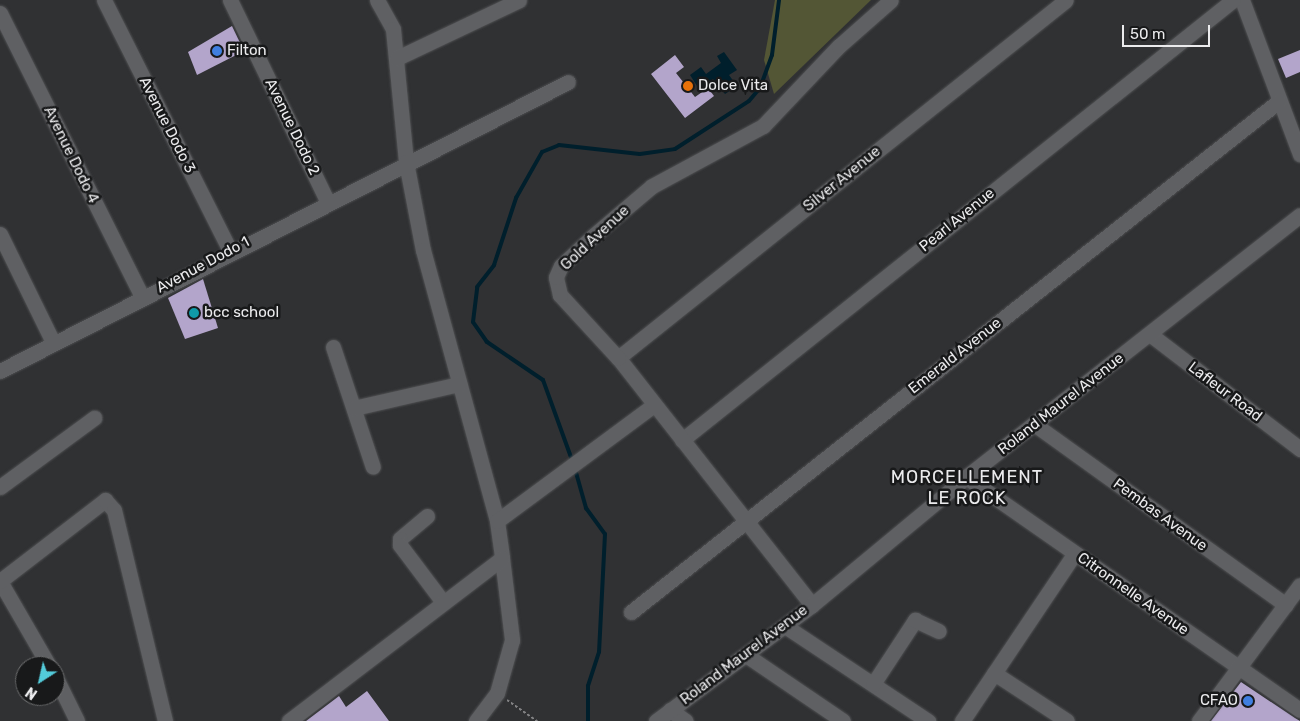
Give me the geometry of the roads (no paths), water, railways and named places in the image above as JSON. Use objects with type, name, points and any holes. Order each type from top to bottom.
[{"type":"street","name":"Avenue Dodo 3","points":[[104,0],[230,251]]},
{"type":"street","name":"Avenue Dodo 2","points":[[230,0],[327,201]]},
{"type":"street","points":[[377,0],[393,29],[406,162],[423,250],[497,521],[512,640],[497,693],[476,721]]},
{"type":"street","points":[[397,58],[519,0]]},
{"type":"street","name":"Gold Avenue","points":[[812,605],[748,519],[682,440],[618,358],[560,294],[556,277],[561,266],[652,186],[763,126],[839,46],[890,0]]},
{"type":"street","name":"Silver Avenue","points":[[618,358],[1066,0]]},
{"type":"street","name":"Pearl Avenue","points":[[682,440],[1232,0]]},
{"type":"street","points":[[1242,0],[1300,154]]},
{"type":"street","name":"Avenue Dodo 4","points":[[0,13],[142,297]]},
{"type":"street","name":"Avenue Dodo 1","points":[[0,371],[327,201],[568,82]]},
{"type":"street","name":"Emerald Avenue","points":[[631,612],[1279,101]]},
{"type":"street","name":"Roland Maurel Avenue","points":[[656,721],[812,605],[966,477],[1151,335],[1300,215]]},
{"type":"street","points":[[2,241],[53,342]]},
{"type":"street","name":"Lafleur Road","points":[[1151,335],[1300,448]]},
{"type":"street","points":[[333,347],[373,466]]},
{"type":"street","points":[[354,408],[459,384]]},
{"type":"street","points":[[497,521],[654,405]]},
{"type":"street","points":[[0,486],[94,418]]},
{"type":"street","name":"Pembas Avenue","points":[[1034,424],[1286,605]]},
{"type":"street","name":"Citronnelle Avenue","points":[[966,477],[1300,710]]},
{"type":"street","points":[[43,656],[0,581],[105,500],[114,510],[166,721]]},
{"type":"street","points":[[427,516],[400,539],[400,545],[444,602]]},
{"type":"street","points":[[962,721],[1074,553]]},
{"type":"street","points":[[289,721],[502,558]]},
{"type":"street","points":[[1199,721],[1300,585]]},
{"type":"street","points":[[873,684],[915,620],[939,632]]},
{"type":"street","points":[[785,626],[928,721]]},
{"type":"street","points":[[746,654],[843,721]]},
{"type":"street","points":[[994,672],[1067,721]]},
{"type":"street","points":[[65,696],[77,721]]},
{"type":"street","points":[[670,710],[686,721]]},
{"type":"water","points":[[724,52],[737,70],[729,75],[737,86],[725,94],[713,79],[699,89],[690,75],[701,67],[706,74],[721,63],[717,56]]},
{"type":"waterway","points":[[572,460],[543,380],[487,342],[473,322],[477,287],[494,265],[516,198],[542,152],[559,145],[640,154],[675,149],[749,101],[760,88],[772,55],[779,0]]},
{"type":"waterway","points":[[575,469],[586,508],[605,534],[599,652],[588,686],[588,721]]},
{"type":"place","name":"Filton","points":[[217,51]]},
{"type":"place","name":"Dolce Vita","points":[[688,86]]},
{"type":"place","name":"bcc school","points":[[194,313]]},
{"type":"place","name":"CFAO","points":[[1248,701]]},
{"type":"district","name":"MORCELLEMENT LE ROCK","points":[[967,488]]}]
